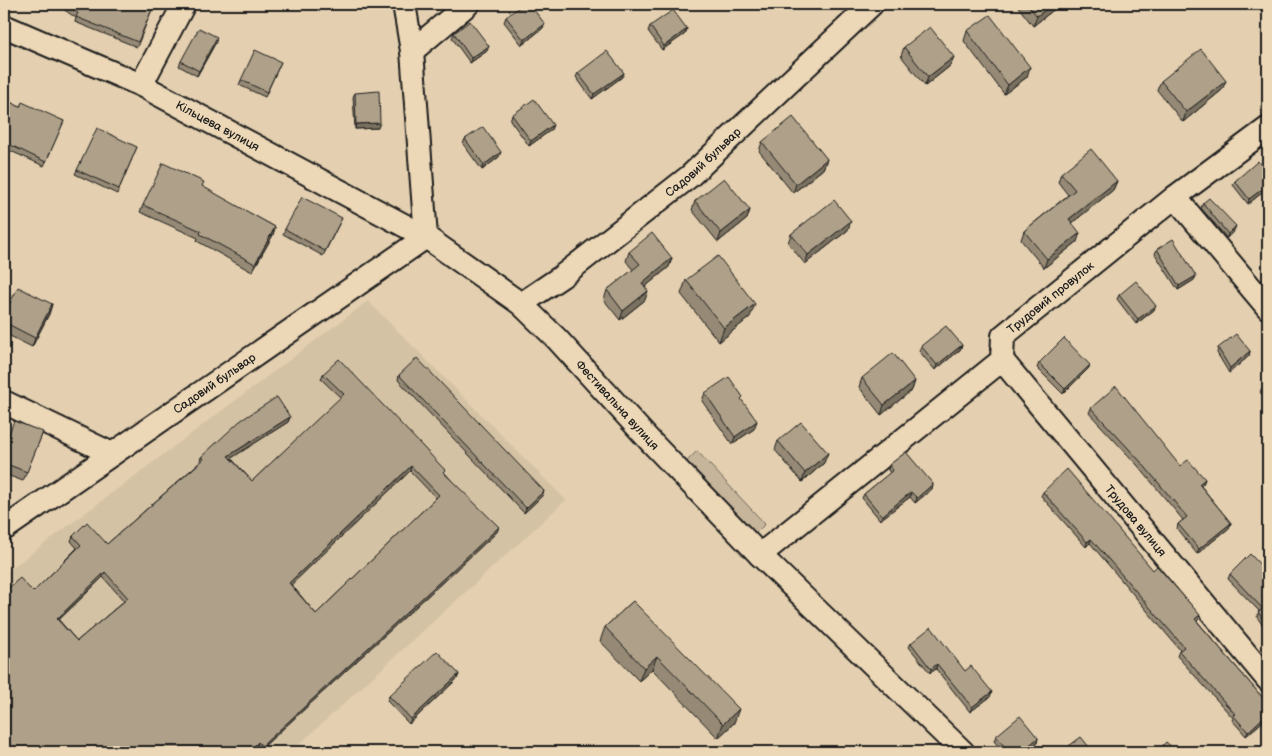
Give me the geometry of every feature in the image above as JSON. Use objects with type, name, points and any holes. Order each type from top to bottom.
[{"type":"street","points":[[141,85],[184,4]]},
{"type":"street","points":[[404,4],[412,52],[426,237]]},
{"type":"street","points":[[412,52],[468,4]]},
{"type":"street","name":"Садовий бульвар","points":[[521,304],[561,277],[690,176],[872,4]]},
{"type":"street","name":"Кільцева вулиця","points":[[4,26],[141,85],[426,237]]},
{"type":"street","name":"Трудовий провулок","points":[[1002,360],[1003,336],[1175,197],[1268,128]]},
{"type":"street","points":[[1175,197],[1268,308]]},
{"type":"street","name":"Садовий бульвар","points":[[4,529],[426,237]]},
{"type":"street","name":"Фестивальна вулиця","points":[[426,237],[521,304],[558,339],[651,442],[760,555],[963,752]]},
{"type":"street","points":[[760,555],[1002,360]]},
{"type":"street","name":"Трудова вулиця","points":[[1002,360],[1268,680]]},
{"type":"street","points":[[4,402],[112,454]]},
{"type":"shaded area","points":[[368,301],[566,500],[291,752],[4,752],[4,574]]},
{"type":"shaded area","points":[[697,451],[765,524],[750,539],[682,466]]},
{"type":"building","points":[[65,4],[146,4],[153,7],[138,42],[76,17],[78,13]]},
{"type":"building","points":[[523,4],[529,4],[545,24],[524,40],[506,17]]},
{"type":"building","points":[[1027,4],[1053,4],[1037,16]]},
{"type":"building","points":[[673,10],[687,29],[664,46],[650,26]]},
{"type":"building","points":[[990,15],[1030,67],[1008,85],[967,31]]},
{"type":"building","points":[[470,21],[489,46],[471,58],[454,33]]},
{"type":"building","points":[[930,27],[954,57],[928,77],[904,47]]},
{"type":"building","points":[[199,28],[217,37],[199,71],[181,61]]},
{"type":"building","points":[[1201,49],[1226,81],[1186,112],[1161,81]]},
{"type":"building","points":[[255,50],[281,62],[267,92],[241,80]]},
{"type":"building","points":[[607,51],[624,73],[594,94],[578,73]]},
{"type":"building","points":[[379,91],[380,123],[356,124],[355,93]]},
{"type":"building","points":[[4,99],[20,107],[22,102],[64,121],[46,162],[4,142]]},
{"type":"building","points":[[534,99],[553,125],[531,141],[512,115]]},
{"type":"building","points":[[793,117],[827,159],[796,184],[762,142]]},
{"type":"building","points":[[483,127],[501,152],[484,165],[465,139]]},
{"type":"building","points":[[97,128],[137,147],[119,189],[77,170]]},
{"type":"building","points":[[1091,149],[1117,181],[1069,219],[1080,233],[1047,259],[1024,231],[1075,190],[1061,173]]},
{"type":"building","points":[[1268,157],[1268,185],[1249,199],[1235,181],[1258,161],[1260,164]]},
{"type":"building","points":[[163,163],[204,182],[202,186],[275,227],[255,264],[200,234],[201,231],[143,205]]},
{"type":"building","points":[[724,178],[750,210],[721,233],[695,201]]},
{"type":"building","points":[[302,197],[342,218],[325,251],[285,229]]},
{"type":"building","points":[[1209,198],[1236,226],[1228,234],[1203,203]]},
{"type":"building","points":[[834,200],[851,221],[808,255],[791,234]]},
{"type":"building","points":[[652,233],[672,258],[642,283],[648,291],[623,311],[607,290],[640,264],[629,252]]},
{"type":"building","points":[[1173,239],[1196,276],[1179,286],[1157,249]]},
{"type":"building","points":[[718,256],[755,304],[724,328],[686,280]]},
{"type":"building","points":[[1136,281],[1156,306],[1138,319],[1119,295]]},
{"type":"building","points":[[18,287],[52,304],[35,338],[4,322],[4,315]]},
{"type":"building","points":[[946,326],[962,345],[937,365],[921,346]]},
{"type":"building","points":[[1236,334],[1250,351],[1230,368],[1218,348]]},
{"type":"building","points":[[1064,338],[1090,365],[1065,389],[1039,363]]},
{"type":"building","points":[[893,353],[915,381],[884,405],[862,378]]},
{"type":"building","points":[[417,358],[544,491],[526,508],[399,375]]},
{"type":"building","points":[[339,359],[445,470],[443,472],[499,527],[262,746],[258,742],[249,752],[4,752],[4,592],[20,578],[33,592],[81,545],[73,536],[87,522],[107,544],[204,459],[201,457],[240,421],[277,397],[290,417],[228,456],[252,481],[344,394],[323,374]],"holes":[[[411,466],[439,495],[316,614],[289,583]],[[105,572],[128,598],[77,641],[57,619]]]},
{"type":"building","points":[[729,377],[743,397],[741,399],[757,421],[735,437],[705,393]]},
{"type":"building","points":[[1268,383],[1268,395],[1262,388]]},
{"type":"building","points":[[1116,386],[1180,466],[1188,460],[1205,479],[1199,484],[1231,523],[1199,549],[1178,524],[1187,517],[1141,462],[1091,408]]},
{"type":"building","points":[[14,421],[43,432],[27,472],[4,463],[4,446]]},
{"type":"building","points":[[801,422],[828,453],[805,473],[778,441]]},
{"type":"building","points":[[906,452],[933,484],[917,498],[911,492],[882,516],[864,494],[893,470],[889,465]]},
{"type":"building","points":[[1067,469],[1153,570],[1157,566],[1200,615],[1195,619],[1268,704],[1268,713],[1248,732],[1233,715],[1235,714],[1179,651],[1184,647],[1091,539],[1087,542],[1043,492]]},
{"type":"building","points":[[1250,554],[1268,573],[1268,626],[1258,612],[1263,609],[1230,574]]},
{"type":"building","points":[[633,601],[739,709],[723,724],[657,656],[644,668],[605,627]]},
{"type":"building","points":[[931,627],[965,671],[971,666],[992,692],[972,707],[937,664],[931,669],[911,643]]},
{"type":"building","points":[[437,651],[459,674],[411,719],[389,696]]},
{"type":"building","points":[[1020,716],[1038,738],[1021,752],[1009,752],[996,736]]},
{"type":"building","points":[[1081,737],[1093,752],[1061,752]]},
{"type":"building","points":[[1166,742],[1177,752],[1157,752]]}]
